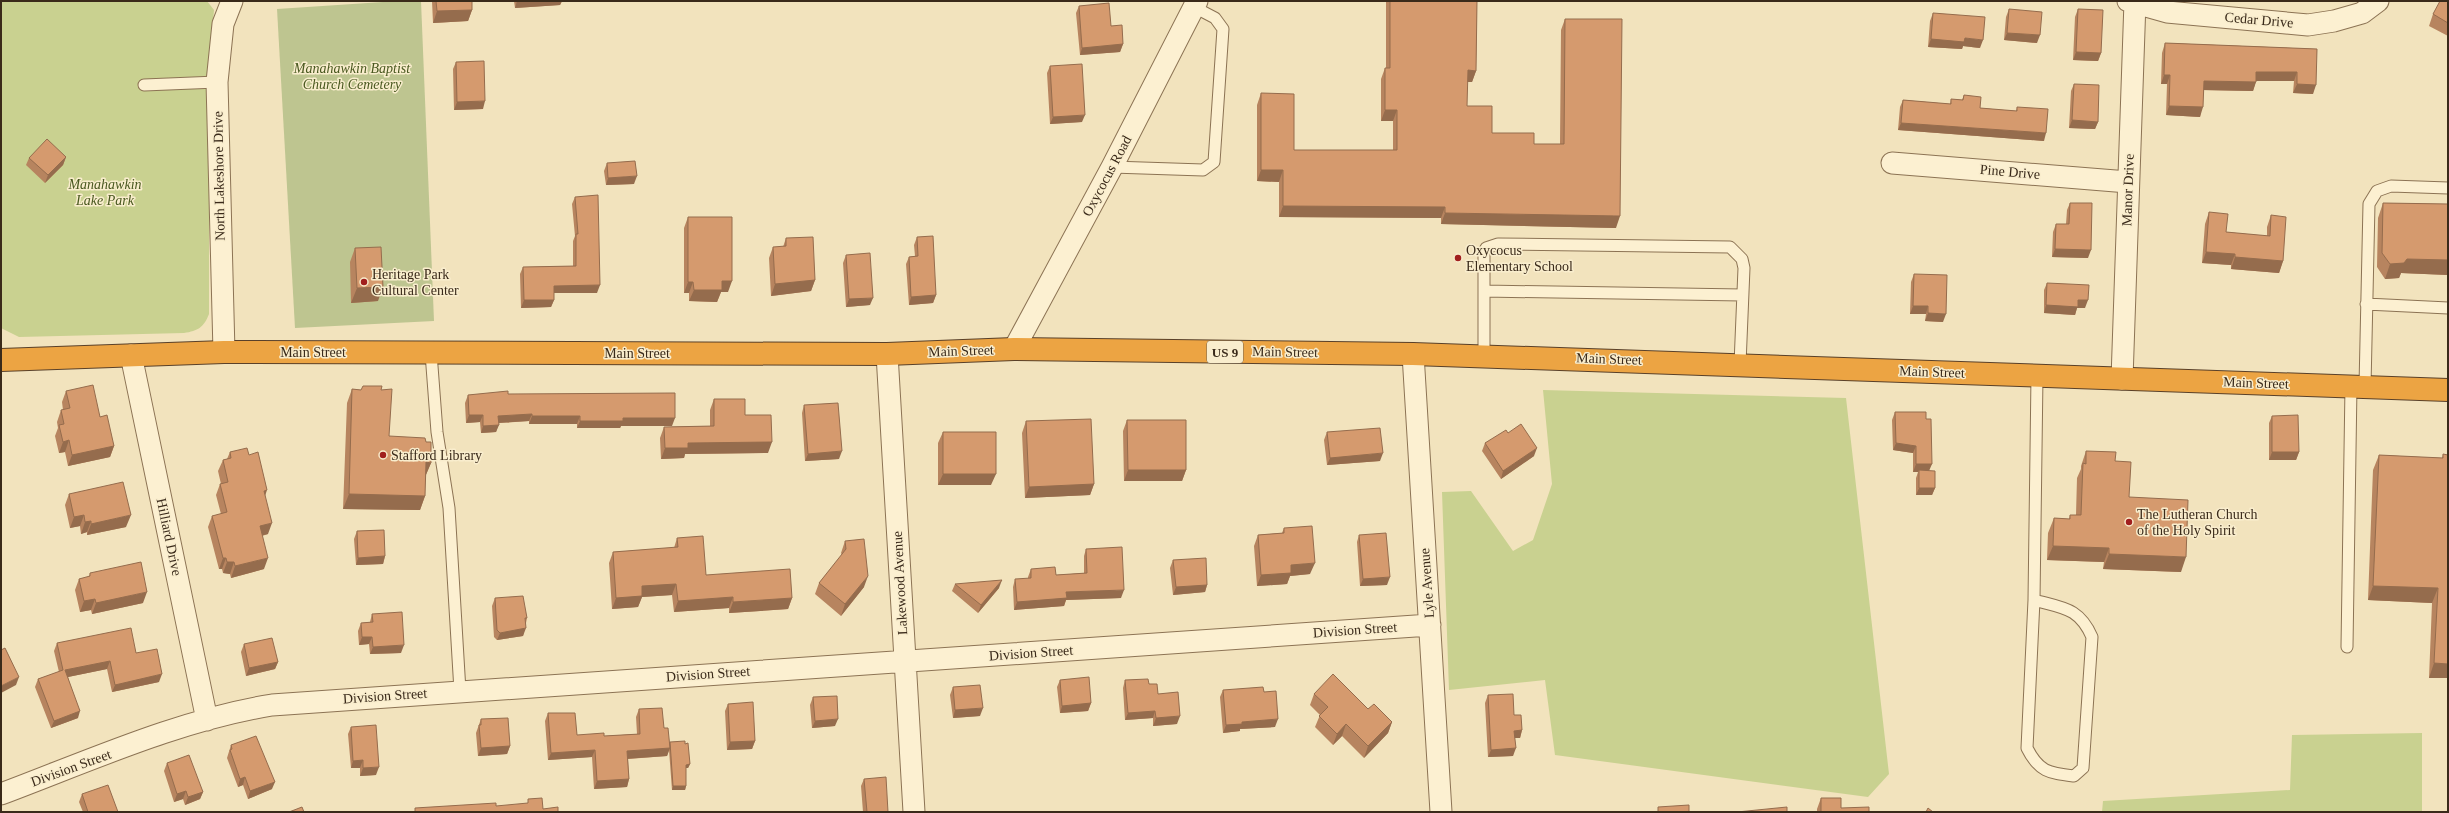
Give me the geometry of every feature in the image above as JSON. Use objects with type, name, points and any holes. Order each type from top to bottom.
[{"type":"highway","name":"Main Street","points":[[1,360],[224,352],[887,354],[1014,349],[1484,355],[2448,390]]},
{"type":"street","name":"North Lakeshore Drive","points":[[224,352],[217,82],[223,24],[232,1]]},
{"type":"street","name":"Cedar Drive","points":[[2133,2],[2167,12],[2308,25],[2334,21],[2362,13],[2378,1]]},
{"type":"street","name":"Manor Drive","points":[[2122,379],[2133,2]]},
{"type":"street","name":"Oxycocus Road","points":[[1014,349],[1112,167],[1195,4]]},
{"type":"street","name":"Pine Drive","points":[[1892,163],[2128,182]]},
{"type":"street","name":"Lakewood Avenue","points":[[887,354],[914,812]]},
{"type":"street","name":"Lyle Avenue","points":[[1413,354],[1441,812]]},
{"type":"street","name":"Hilliard Drive","points":[[131,355],[207,720]]},
{"type":"street","name":"Division Street","points":[[1,794],[175,729],[272,705],[1430,625]]},
{"type":"lane","points":[[1112,167],[1203,170],[1210,167],[1214,162],[1223,30],[1215,18],[1195,4]]},
{"type":"lane","points":[[144,85],[217,82]]},
{"type":"lane","points":[[2347,647],[2358,386],[2366,304],[2369,204],[2377,191],[2391,186],[2448,188]]},
{"type":"lane","points":[[1484,355],[1484,253],[1486,248],[1498,244],[1730,247],[1742,259],[1740,364]]},
{"type":"lane","points":[[1484,291],[1742,295]]},
{"type":"lane","points":[[2366,304],[2448,308]]},
{"type":"lane","points":[[431,353],[437,432],[449,508],[460,691]]},
{"type":"lane","points":[[2034,600],[2071,610],[2086,622],[2092,637],[2083,768],[2074,776],[2050,773],[2034,763],[2028,748],[2034,600],[2037,376]]},
{"type":"green space","name":"Manahawkin Lake Park","points":[[1,1],[207,1],[214,10],[209,71],[209,314],[203,325],[197,330],[184,333],[19,337],[1,328]]},
{"type":"green space","name":"Manahawkin Baptist Church Cemetery","points":[[398,1],[421,1],[434,321],[295,328],[277,9]]},
{"type":"green space","points":[[1543,390],[1846,398],[1889,774],[1868,797],[1555,755],[1545,680],[1449,690],[1442,492],[1471,491],[1513,551],[1533,540],[1552,484]]},
{"type":"green space","points":[[2422,733],[2422,812],[2102,812],[2103,801],[2290,790],[2292,735]]},
{"type":"building","points":[[436,1],[472,1],[472,10],[437,11]]},
{"type":"building","points":[[1390,1],[1477,1],[1476,71],[1468,70],[1467,106],[1492,106],[1492,133],[1534,133],[1534,144],[1564,144],[1565,19],[1622,19],[1620,216],[1445,213],[1445,207],[1283,206],[1283,170],[1261,170],[1261,93],[1294,94],[1294,150],[1397,150],[1397,110],[1385,110],[1385,68],[1390,68]]},
{"type":"building","points":[[2440,1],[2448,1],[2448,23],[2433,14]]},
{"type":"building","points":[[1109,3],[1111,26],[1122,25],[1123,44],[1082,48],[1079,6]]},
{"type":"building","points":[[2009,9],[2042,12],[2040,35],[2007,33]]},
{"type":"building","points":[[2078,9],[2103,10],[2101,53],[2076,52]]},
{"type":"building","points":[[1933,13],[1985,17],[1983,40],[1965,38],[1964,42],[1931,39]]},
{"type":"building","points":[[2165,43],[2317,49],[2316,85],[2297,84],[2297,72],[2256,72],[2256,82],[2204,81],[2203,107],[2169,106],[2170,75],[2164,75]]},
{"type":"building","points":[[484,61],[485,101],[457,102],[456,62]]},
{"type":"building","points":[[1082,64],[1085,115],[1053,117],[1050,66]]},
{"type":"building","points":[[2074,84],[2099,85],[2098,122],[2072,120]]},
{"type":"building","points":[[1964,95],[1981,97],[1980,108],[2017,111],[2017,107],[2048,109],[2046,133],[1901,123],[1903,100],[1951,104],[1951,99],[1963,100]]},
{"type":"building","points":[[47,139],[66,157],[48,175],[29,158]]},
{"type":"building","points":[[635,161],[637,176],[608,178],[607,163]]},
{"type":"building","points":[[598,195],[600,285],[554,286],[554,300],[524,300],[523,267],[576,266],[576,234],[578,234],[575,197]]},
{"type":"building","points":[[2070,203],[2092,203],[2091,250],[2055,249],[2056,224],[2069,224]]},
{"type":"building","points":[[2383,203],[2448,204],[2448,260],[2407,259],[2404,263],[2390,264],[2382,253]]},
{"type":"building","points":[[2209,212],[2228,214],[2226,232],[2270,236],[2271,215],[2286,217],[2283,261],[2235,257],[2235,254],[2206,252]]},
{"type":"building","points":[[688,217],[732,217],[732,281],[722,281],[722,290],[694,290],[693,282],[688,282]]},
{"type":"building","points":[[933,236],[936,295],[911,297],[909,257],[918,256],[917,237]]},
{"type":"building","points":[[813,237],[815,280],[775,284],[773,247],[786,246],[786,238]]},
{"type":"building","points":[[381,247],[383,287],[357,288],[355,248]]},
{"type":"building","points":[[870,253],[873,298],[849,299],[846,255]]},
{"type":"building","points":[[1914,274],[1947,275],[1946,314],[1928,313],[1928,306],[1913,306]]},
{"type":"building","points":[[2047,283],[2089,285],[2088,300],[2078,300],[2078,307],[2046,305]]},
{"type":"building","points":[[93,385],[100,417],[107,415],[114,446],[72,455],[69,440],[63,442],[59,425],[64,424],[61,410],[70,408],[66,391]]},
{"type":"building","name":"Stafford Library","points":[[363,386],[382,386],[381,390],[392,389],[389,436],[425,438],[426,442],[431,442],[431,463],[426,462],[425,496],[349,494],[352,389],[361,390]]},
{"type":"building","points":[[508,391],[508,394],[675,393],[675,418],[623,418],[623,421],[580,421],[580,416],[532,416],[532,414],[498,416],[499,425],[483,426],[483,415],[469,415],[468,395]]},
{"type":"building","points":[[714,399],[745,399],[745,415],[771,415],[772,442],[688,443],[688,448],[665,448],[664,427],[714,426]]},
{"type":"building","points":[[838,403],[842,451],[808,454],[804,405]]},
{"type":"building","points":[[1895,412],[1926,412],[1926,419],[1931,419],[1932,464],[1916,464],[1916,446],[1896,443]]},
{"type":"building","points":[[2298,415],[2299,452],[2272,452],[2272,416]]},
{"type":"building","points":[[1091,419],[1094,484],[1029,487],[1026,421]]},
{"type":"building","points":[[1127,420],[1186,420],[1186,470],[1128,470]]},
{"type":"building","points":[[1521,424],[1537,448],[1503,471],[1485,443],[1506,430],[1508,433]]},
{"type":"building","points":[[1380,428],[1383,453],[1330,458],[1327,432]]},
{"type":"building","points":[[943,432],[996,432],[996,474],[943,474]]},
{"type":"building","points":[[247,448],[249,455],[258,452],[267,490],[264,491],[272,523],[260,526],[268,558],[235,566],[234,562],[227,562],[226,558],[223,558],[212,516],[227,512],[220,484],[228,482],[223,460],[231,458],[230,452]]},
{"type":"building","name":"The Lutheran Church of the Holy Spirit","points":[[2086,451],[2116,452],[2115,461],[2131,462],[2129,497],[2188,500],[2186,557],[2109,554],[2109,548],[2053,546],[2054,518],[2070,519],[2070,515],[2081,515],[2083,463],[2086,464]]},
{"type":"building","points":[[2443,454],[2448,455],[2448,664],[2434,663],[2438,588],[2373,586],[2379,455],[2443,458]]},
{"type":"building","points":[[1919,470],[1935,471],[1935,488],[1919,488]]},
{"type":"building","points":[[123,482],[131,515],[91,524],[91,521],[85,522],[84,515],[74,517],[69,494]]},
{"type":"building","points":[[1312,526],[1315,563],[1291,565],[1291,573],[1261,575],[1258,535],[1284,533],[1284,528]]},
{"type":"building","points":[[384,530],[385,556],[358,558],[357,531]]},
{"type":"building","points":[[1386,533],[1390,577],[1363,579],[1359,535]]},
{"type":"building","points":[[703,536],[706,575],[790,569],[792,598],[733,602],[733,597],[678,601],[676,584],[642,586],[642,596],[616,598],[613,552],[678,547],[677,538]]},
{"type":"building","points":[[864,539],[868,576],[845,604],[819,583],[846,549],[845,541]]},
{"type":"building","points":[[1122,547],[1124,590],[1066,592],[1067,598],[1017,602],[1015,579],[1031,578],[1031,569],[1055,567],[1056,575],[1087,573],[1086,549]]},
{"type":"building","points":[[1206,558],[1207,585],[1176,587],[1173,560]]},
{"type":"building","points":[[141,562],[147,592],[96,603],[95,599],[84,601],[79,579],[90,576],[90,573]]},
{"type":"building","points":[[1002,580],[981,605],[955,584]]},
{"type":"building","points":[[523,596],[527,618],[525,618],[526,628],[500,633],[497,630],[495,598]]},
{"type":"building","points":[[402,612],[404,645],[373,647],[372,637],[362,637],[361,623],[373,622],[372,614]]},
{"type":"building","points":[[131,628],[136,653],[157,649],[162,674],[115,685],[110,661],[65,670],[80,711],[54,721],[38,679],[63,670],[57,643]]},
{"type":"building","points":[[272,638],[278,662],[249,668],[244,644]]},
{"type":"building","points":[[5,648],[19,677],[1,686],[1,650]]},
{"type":"building","points":[[1333,674],[1368,709],[1374,704],[1392,722],[1368,746],[1346,724],[1337,734],[1319,716],[1328,707],[1314,694]]},
{"type":"building","points":[[1089,677],[1091,703],[1062,706],[1060,680]]},
{"type":"building","points":[[1148,679],[1149,684],[1157,684],[1158,694],[1178,692],[1180,716],[1156,718],[1155,711],[1128,713],[1125,680]]},
{"type":"building","points":[[980,685],[983,708],[955,710],[953,687]]},
{"type":"building","points":[[1263,687],[1264,692],[1276,691],[1278,719],[1226,725],[1223,690]]},
{"type":"building","points":[[1513,694],[1514,715],[1521,715],[1522,730],[1514,731],[1516,748],[1491,750],[1488,695]]},
{"type":"building","points":[[837,696],[838,719],[815,721],[813,697]]},
{"type":"building","points":[[753,702],[755,741],[730,742],[728,704]]},
{"type":"building","points":[[662,708],[664,728],[668,728],[670,748],[627,751],[629,779],[597,781],[595,750],[551,753],[548,713],[575,713],[577,735],[604,733],[604,736],[640,734],[639,709]]},
{"type":"building","points":[[508,718],[510,746],[481,748],[479,725],[481,725],[481,719]]},
{"type":"building","points":[[376,725],[379,767],[363,768],[363,760],[353,761],[351,727]]},
{"type":"building","points":[[256,736],[275,782],[250,791],[245,777],[240,779],[230,750],[232,749],[231,745]]},
{"type":"building","points":[[685,741],[685,744],[688,743],[690,764],[686,765],[686,786],[673,786],[670,742]]},
{"type":"building","points":[[189,755],[203,792],[188,797],[186,791],[177,794],[167,763]]},
{"type":"building","points":[[886,777],[888,812],[867,812],[864,779]]},
{"type":"building","points":[[108,785],[118,812],[88,812],[82,794]]},
{"type":"building","points":[[542,798],[543,809],[558,807],[558,812],[415,812],[415,808],[496,803],[496,806],[528,803],[528,799]]},
{"type":"building","points":[[1821,798],[1841,798],[1841,808],[1869,807],[1869,812],[1821,812]]},
{"type":"building","points":[[1689,805],[1689,812],[1658,812],[1658,807]]},
{"type":"building","points":[[302,807],[304,812],[289,812]]},
{"type":"building","points":[[1787,807],[1787,812],[1737,812]]},
{"type":"building","points":[[1928,808],[1933,812],[1926,812]]},
{"type":"place","name":"Oxycocus Elementary School","points":[[1458,258]]},
{"type":"place","name":"Heritage Park Cultural Center","points":[[364,282]]},
{"type":"place","name":"Stafford Library","points":[[383,455]]},
{"type":"place","name":"The Lutheran Church of the Holy Spirit","points":[[2129,522]]}]
